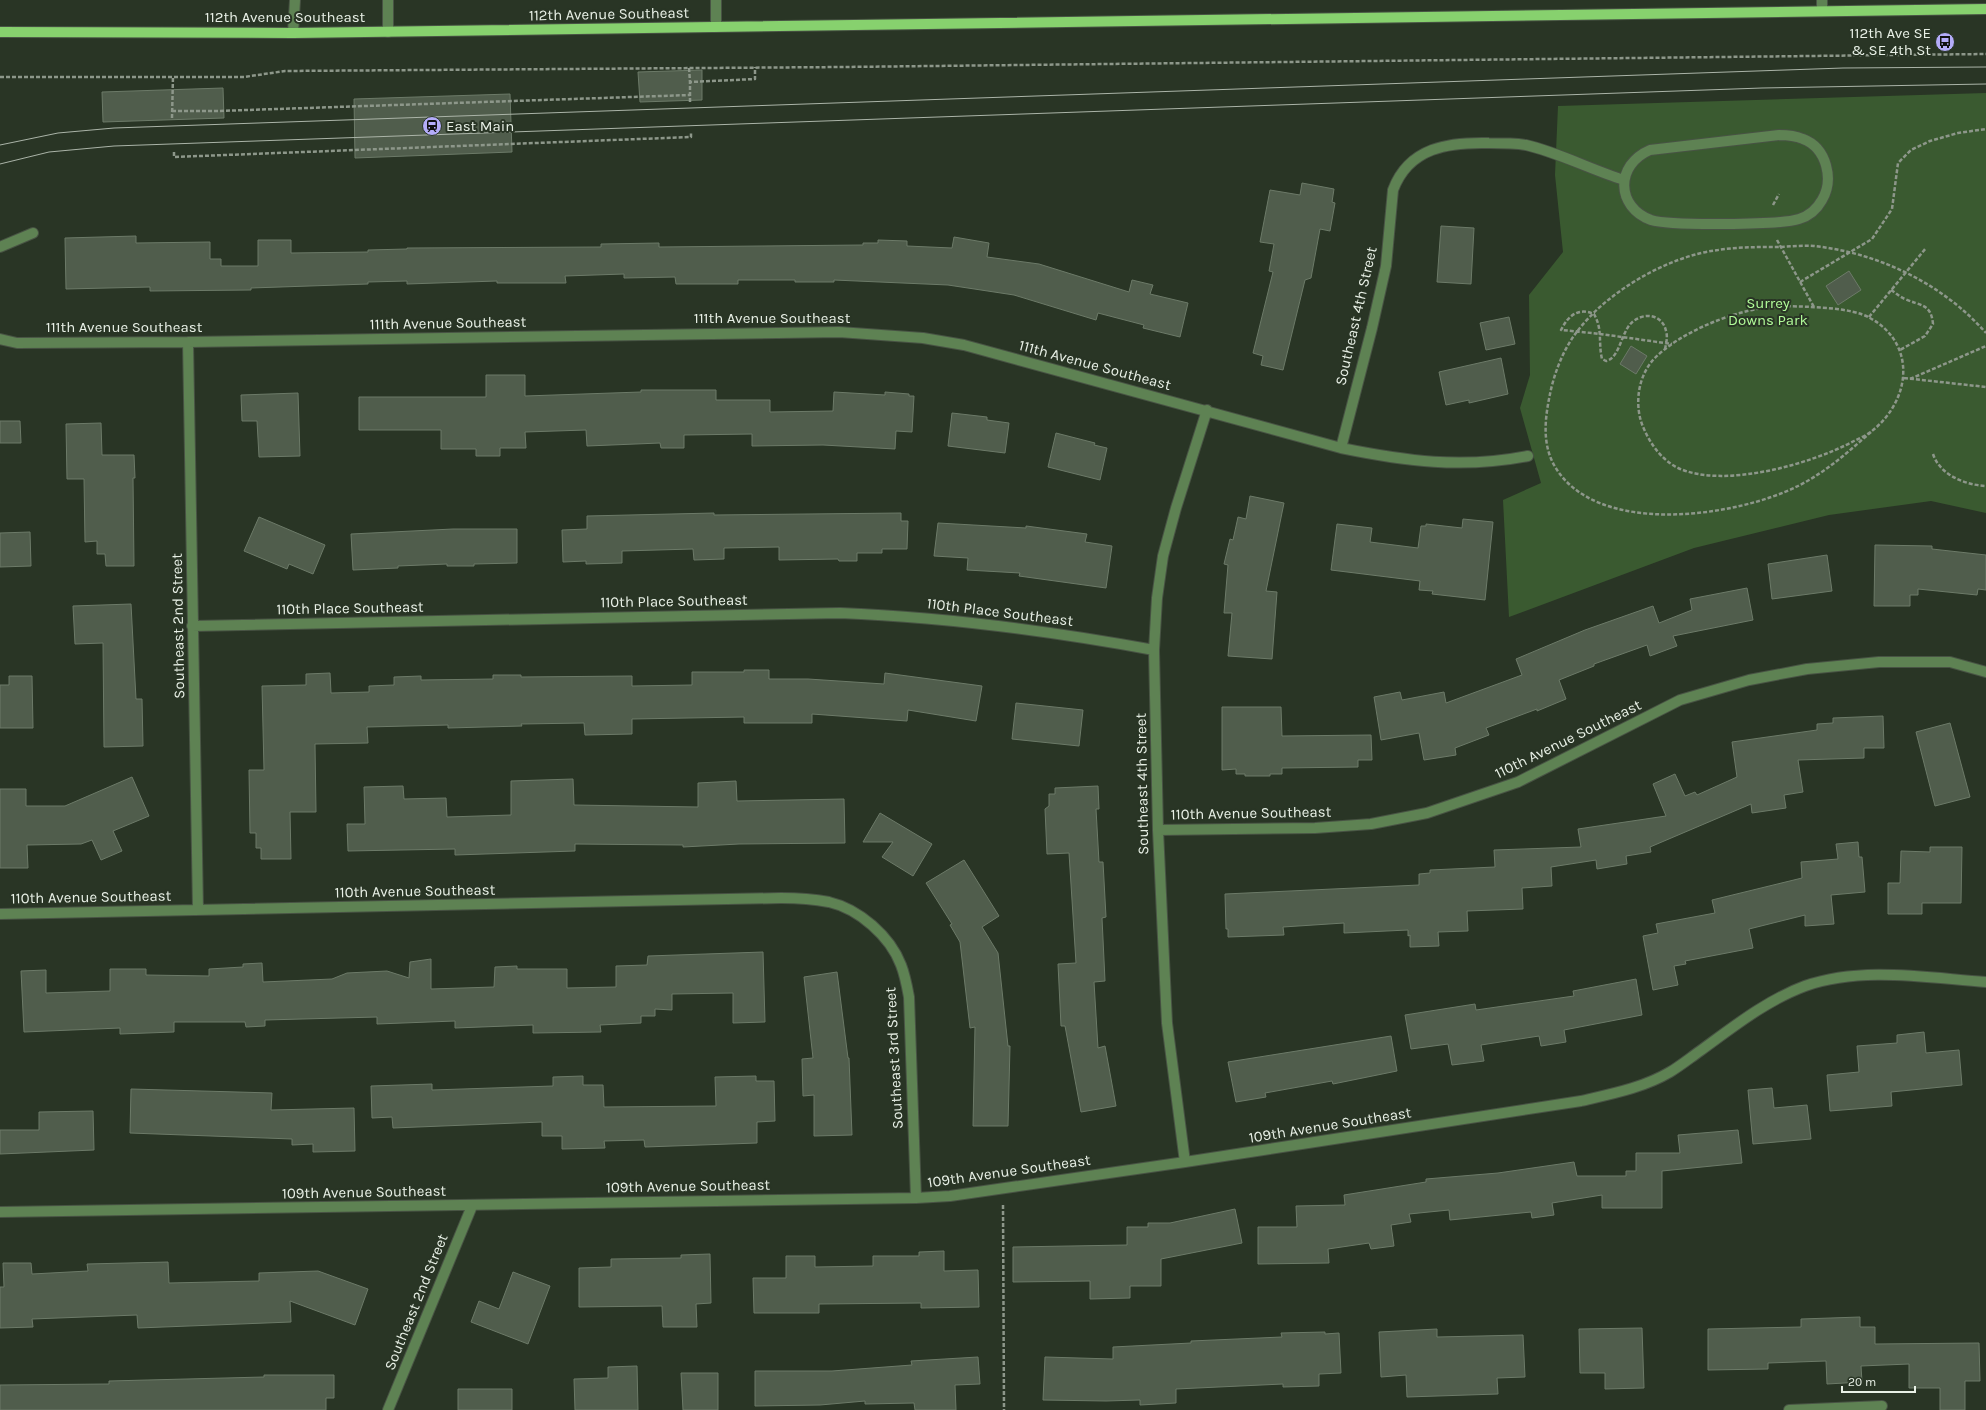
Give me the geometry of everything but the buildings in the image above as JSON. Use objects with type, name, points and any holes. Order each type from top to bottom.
[{"type":"main road","name":"112th Avenue Southeast","points":[[0,32],[388,32],[1986,9]]},
{"type":"street","points":[[293,33],[295,0]]},
{"type":"street","points":[[388,0],[388,32]]},
{"type":"street","points":[[716,0],[716,27]]},
{"type":"street","points":[[1822,0],[1822,11]]},
{"type":"street","points":[[1779,135],[1804,139],[1818,150],[1826,164],[1829,179],[1827,191],[1822,201],[1809,215],[1801,219],[1771,223],[1660,222],[1642,215],[1629,201],[1625,192],[1624,180],[1626,171],[1631,163],[1644,152],[1650,150],[1779,135]]},
{"type":"street","name":"Southeast 4th Street","points":[[1340,448],[1372,328],[1386,266],[1394,190],[1404,169],[1411,162],[1433,148],[1477,143],[1507,143],[1526,145],[1624,180]]},
{"type":"street","points":[[0,247],[33,233]]},
{"type":"street","name":"111th Avenue Southeast","points":[[0,339],[17,343],[188,342],[839,332],[878,334],[964,345],[1207,410],[1340,448],[1390,458],[1434,463],[1468,464],[1528,456]]},
{"type":"street","name":"Southeast 2nd Street","points":[[188,342],[198,910]]},
{"type":"street","name":"Southeast 4th Street","points":[[1185,1162],[1166,1023],[1158,830],[1154,650],[1157,598],[1163,556],[1176,508],[1207,410]]},
{"type":"street","name":"110th Place Southeast","points":[[192,626],[840,613],[900,615],[986,623],[1075,636],[1154,650]]},
{"type":"street","name":"110th Avenue Southeast","points":[[1158,830],[1315,828],[1371,824],[1427,813],[1518,782],[1680,700],[1756,678],[1807,669],[1879,662],[1950,662],[1986,672]]},
{"type":"street","name":"110th Avenue Southeast","points":[[0,914],[781,898],[805,898],[830,902]]},
{"type":"street","name":"Southeast 3rd Street","points":[[830,902],[849,910],[867,921],[885,939],[900,963],[905,978],[909,997],[916,1198]]},
{"type":"street","name":"109th Avenue Southeast","points":[[0,1212],[472,1206],[916,1198],[950,1196],[1185,1162],[1581,1101],[1642,1085],[1670,1072],[1738,1024],[1774,1001],[1806,986],[1844,978],[1877,975],[1986,982]]},
{"type":"street","name":"Southeast 2nd Street","points":[[388,1410],[472,1206]]},
{"type":"street","points":[[1789,1410],[1882,1406]]},
{"type":"path","points":[[0,77],[173,76],[244,78],[285,71],[1752,58],[1986,54]]},
{"type":"path","points":[[690,82],[755,79],[755,67]]},
{"type":"path","points":[[689,68],[690,102]]},
{"type":"path","points":[[172,118],[173,76]]},
{"type":"path","points":[[172,111],[218,111],[690,95]]},
{"type":"path","points":[[1800,282],[1872,239],[1892,209],[1898,163],[1911,150],[1930,141],[1958,133],[1986,129]]},
{"type":"path","points":[[174,152],[174,156],[691,137],[691,133]]},
{"type":"path","points":[[1774,234],[1814,307]]},
{"type":"path","points":[[1871,432],[1820,456],[1789,466],[1752,473],[1717,476],[1695,473],[1678,468],[1663,458],[1649,443],[1640,422],[1638,400],[1642,378],[1653,361],[1672,344],[1701,328],[1730,316],[1756,309],[1787,306],[1814,307],[1843,311],[1869,317],[1889,331],[1900,350],[1904,378],[1899,399],[1887,417],[1871,432],[1836,462],[1818,475],[1765,500],[1717,511],[1673,514],[1643,514],[1609,506],[1586,496],[1568,483],[1555,466],[1547,449],[1547,410],[1551,387],[1558,365],[1576,331],[1594,314],[1640,277],[1671,262],[1716,250],[1812,246],[1874,259],[1906,272],[1943,295],[1986,333]]},
{"type":"path","points":[[1869,317],[1926,248]]},
{"type":"path","points":[[1891,290],[1905,299],[1922,305],[1929,310],[1932,316],[1933,324],[1925,336],[1900,350]]},
{"type":"path","points":[[1665,350],[1666,343],[1666,332],[1663,324],[1651,316],[1643,316],[1635,319],[1629,324],[1622,337],[1613,357],[1606,361],[1602,359],[1600,352],[1601,335],[1600,326],[1594,314],[1582,310],[1576,313],[1565,323],[1561,330],[1576,331],[1601,335],[1622,337],[1666,343],[1672,344]]},
{"type":"path","points":[[1910,379],[1986,346]]},
{"type":"path","points":[[1904,378],[1986,387]]},
{"type":"path","points":[[1932,454],[1940,467],[1950,475],[1969,484],[1986,486]]},
{"type":"path","points":[[1003,1188],[1004,1410]]},
{"type":"green space","name":"Surrey Downs Park","points":[[1986,93],[1986,513],[1931,501],[1829,515],[1694,548],[1509,617],[1503,500],[1541,483],[1520,408],[1530,375],[1529,295],[1563,252],[1555,175],[1558,106]]},
{"type":"tram line","points":[[0,145],[58,133],[114,128],[1843,68],[1986,67]]},
{"type":"tram line","points":[[0,164],[49,152],[114,146],[1762,88],[1986,84]]},
{"type":"place","name":"112th Ave SE & SE 4th St","points":[[1945,42]]},
{"type":"place","name":"East Main","points":[[432,126]]}]
